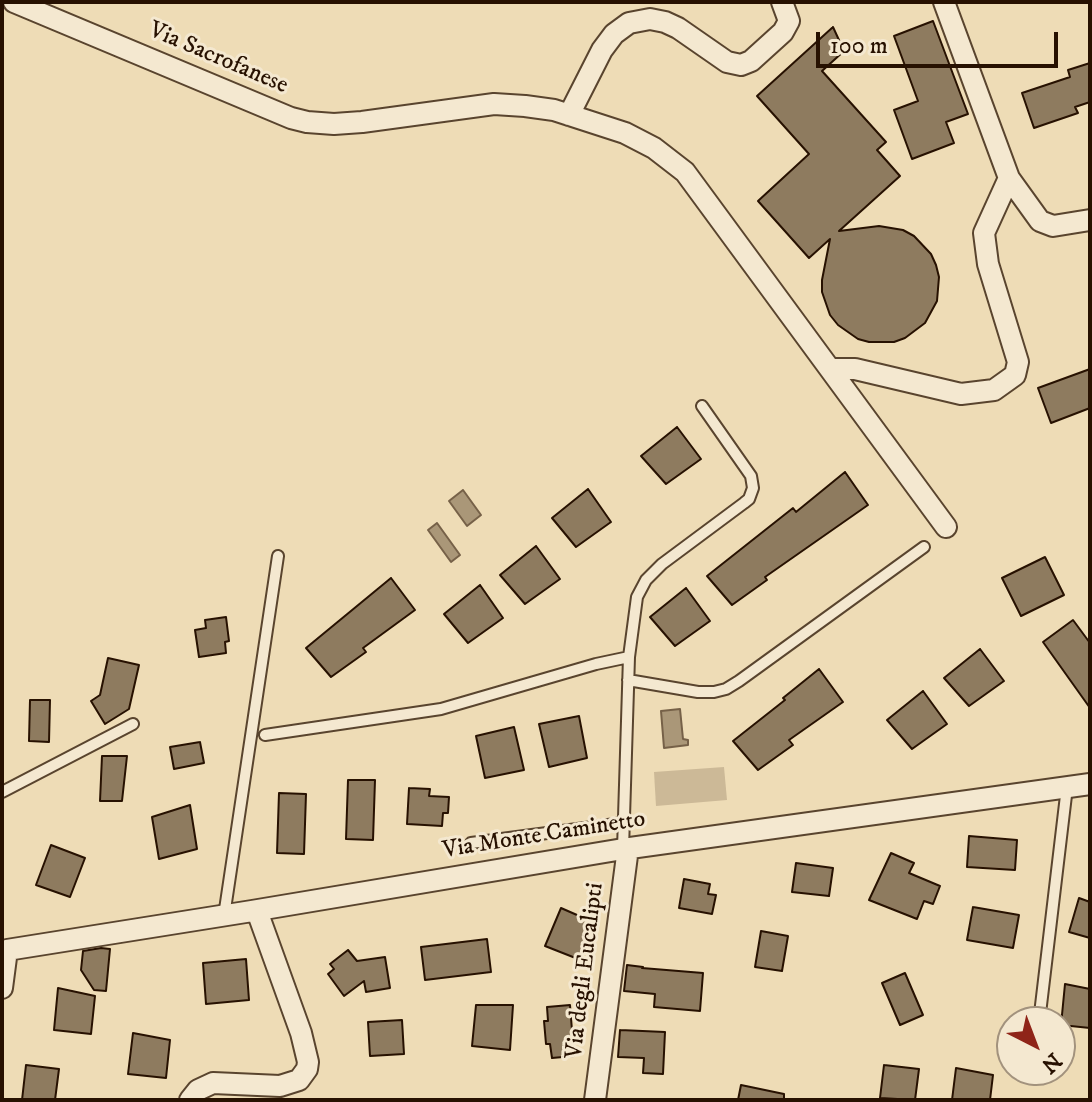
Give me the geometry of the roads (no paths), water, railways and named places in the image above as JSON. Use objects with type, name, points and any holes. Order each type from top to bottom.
[{"type":"street","name":"Via Sacrofanese","points":[[14,2],[307,122],[362,122],[494,104],[554,110],[625,133],[654,148],[685,172],[946,527]]},
{"type":"street","points":[[569,115],[602,50],[614,34],[629,23],[650,19],[665,22],[727,62],[741,65],[751,61],[783,32],[789,21],[782,2]]},
{"type":"street","points":[[944,2],[1009,178],[1040,221],[1053,226],[1090,220]]},
{"type":"street","points":[[830,369],[855,369],[961,394],[994,390],[1015,375],[1018,362],[988,264],[984,233],[1009,178]]},
{"type":"street","name":"Via Monte Caminetto","points":[[2,988],[7,950],[625,849],[1090,784]]},
{"type":"street","name":"Via degli Eucalipti","points":[[595,1100],[625,849]]},
{"type":"street","points":[[190,1100],[198,1090],[213,1083],[280,1086],[299,1080],[307,1069],[301,1033],[257,911]]},
{"type":"lane","points":[[625,849],[623,823],[629,657],[637,597],[646,580],[672,555],[744,503],[753,488],[751,476],[702,406]]},
{"type":"lane","points":[[628,680],[698,692],[726,689],[924,547]]},
{"type":"lane","points":[[224,916],[278,556]]},
{"type":"lane","points":[[265,735],[454,706],[629,657]]},
{"type":"lane","points":[[2,792],[133,724]]},
{"type":"lane","points":[[1041,1006],[1067,787]]},
{"type":"lane","points":[[471,843],[623,823]]}]
